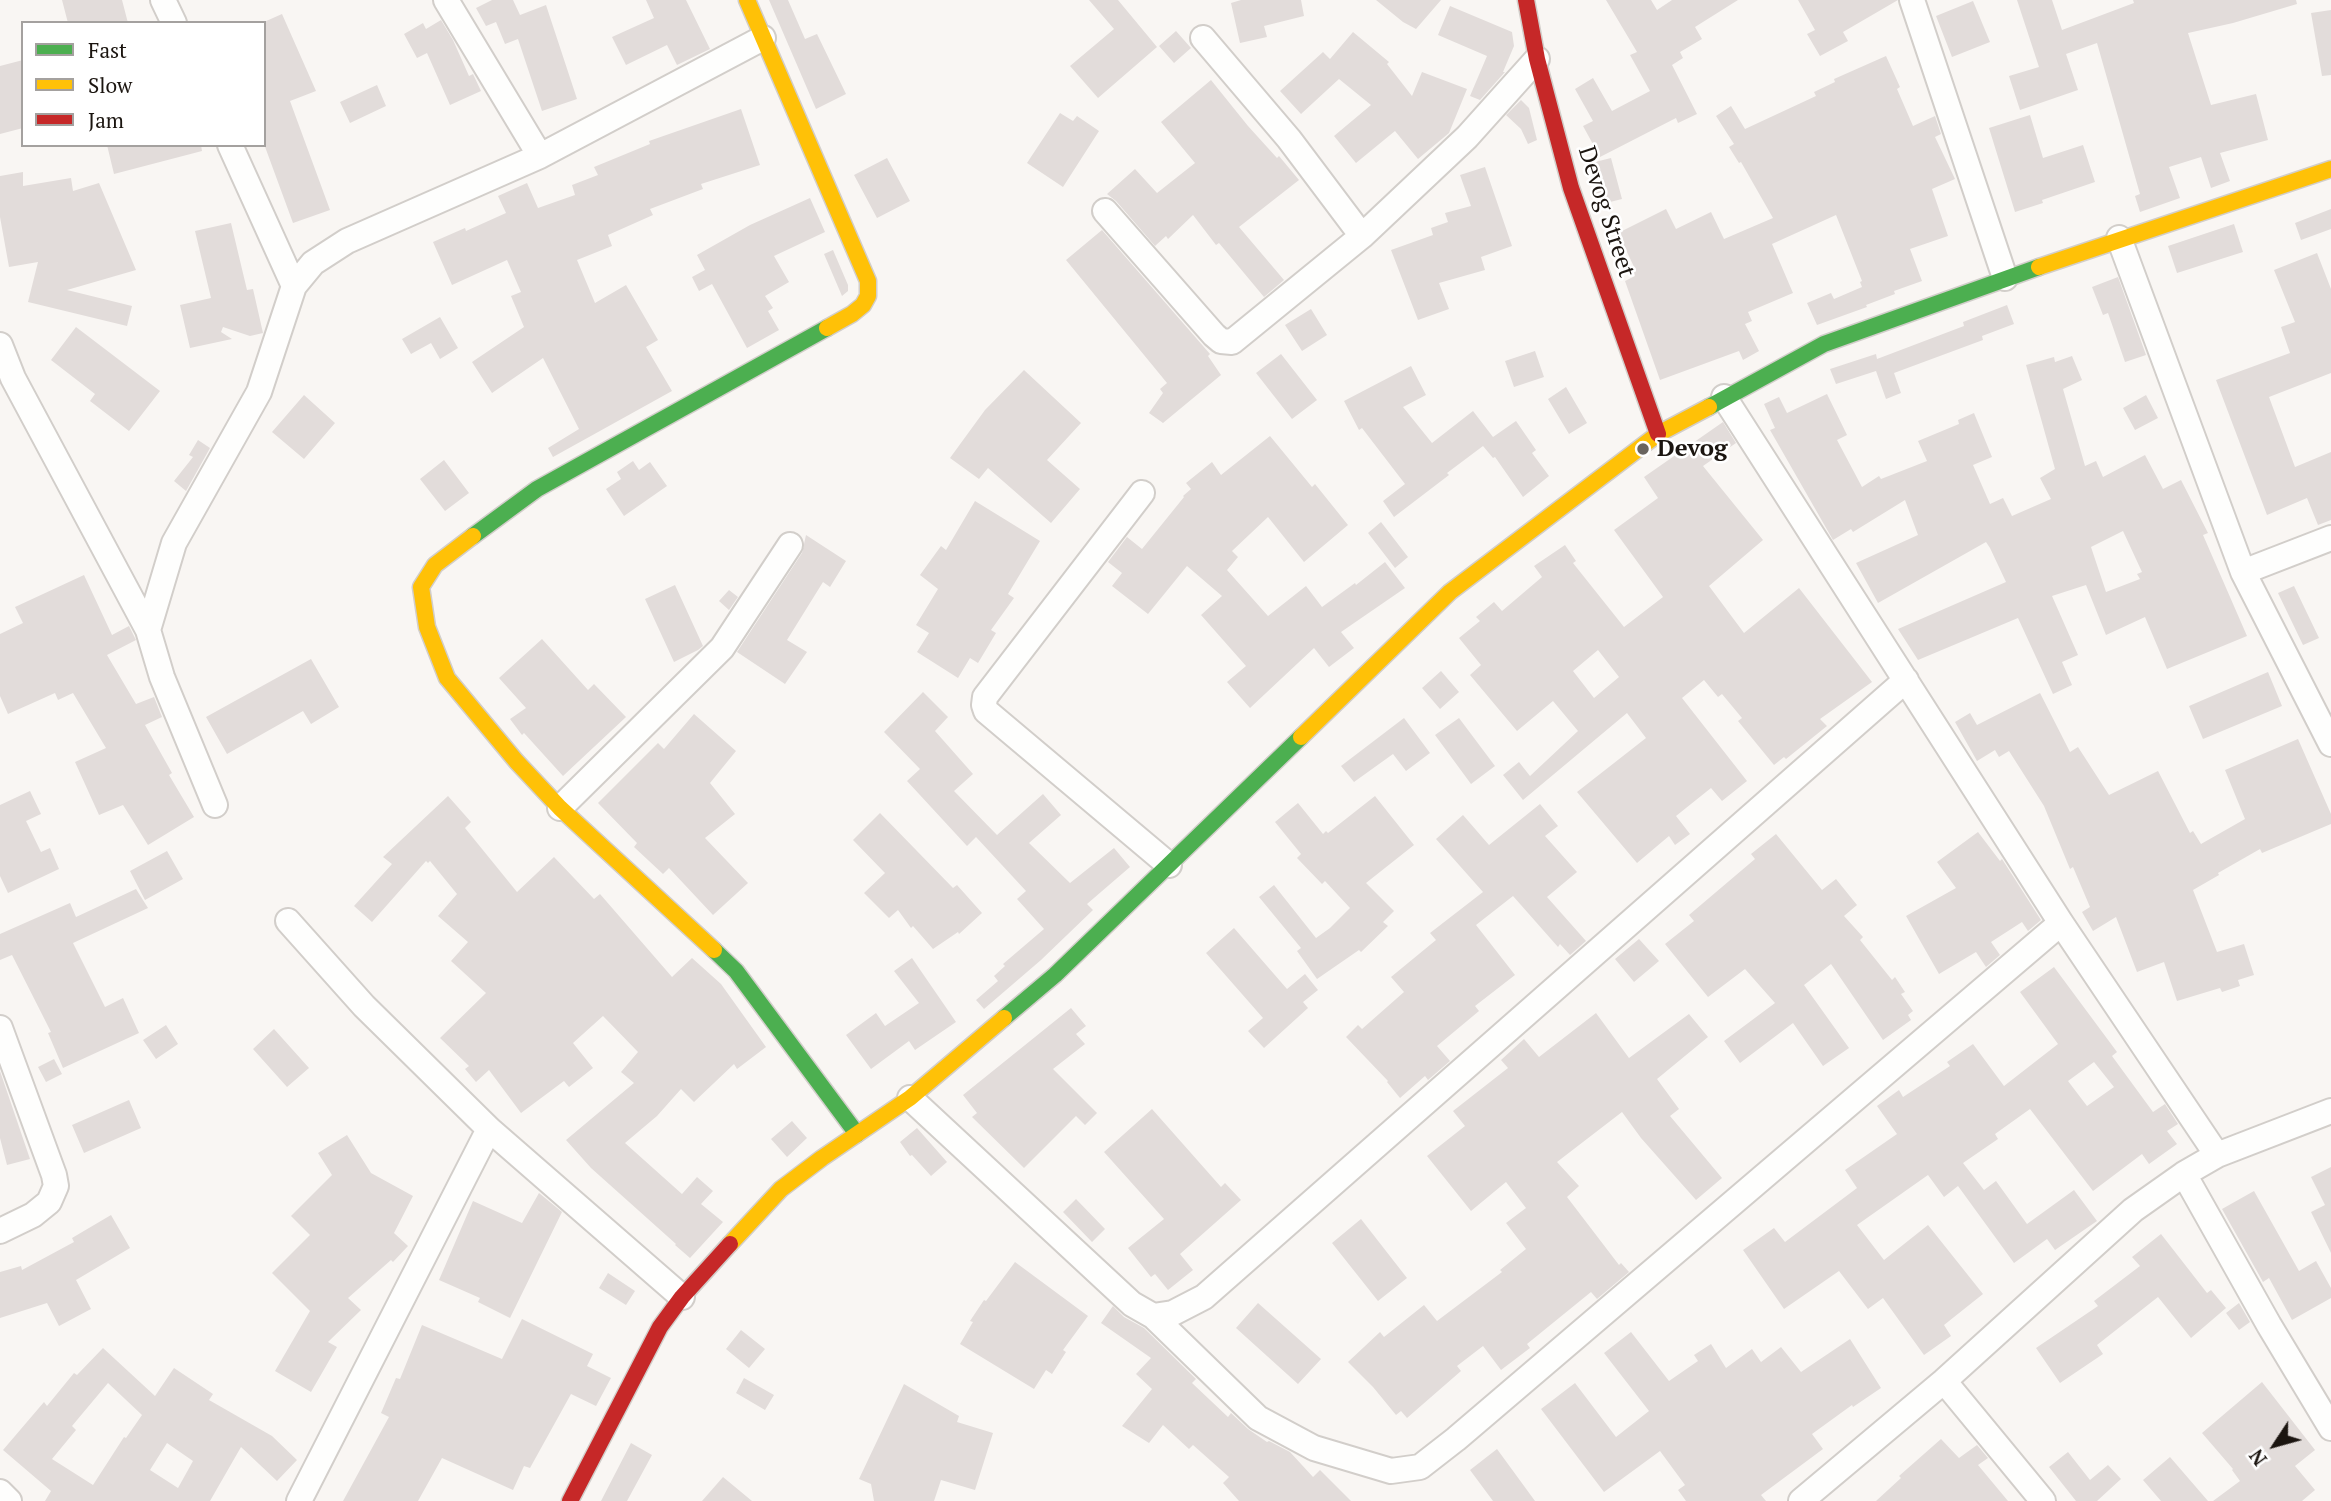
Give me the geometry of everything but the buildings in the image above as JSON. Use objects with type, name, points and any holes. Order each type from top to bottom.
[{"type":"street","points":[[446,0],[540,156]]},
{"type":"street","points":[[747,0],[868,281],[868,296],[852,314],[537,489],[435,565],[421,587],[427,627],[447,678],[516,761],[560,808],[736,971],[857,1134]]},
{"type":"street","name":"Devog Street","points":[[1526,0],[1537,59],[1571,188],[1657,433]]},
{"type":"street","points":[[1916,1],[2005,278]]},
{"type":"street","points":[[148,630],[174,543],[260,392],[294,286],[313,263],[347,241],[540,156],[763,38]]},
{"type":"street","points":[[1203,38],[1289,139],[1362,236]]},
{"type":"street","points":[[1105,211],[1213,335],[1221,341],[1232,342],[1362,236],[1467,138],[1537,59]]},
{"type":"street","points":[[231,147],[294,286]]},
{"type":"street","points":[[570,1501],[660,1327],[682,1297],[781,1189],[909,1098],[1055,975],[1450,592],[1657,433],[1824,344],[2119,238],[2331,169]]},
{"type":"street","points":[[2119,238],[2243,572],[2331,744]]},
{"type":"street","points":[[0,345],[13,378],[148,630],[162,677],[215,804]]},
{"type":"street","points":[[1724,397],[2061,923],[2217,1155]]},
{"type":"street","points":[[1142,493],[985,697],[984,705],[986,711],[1169,865]]},
{"type":"street","points":[[2243,572],[2331,538]]},
{"type":"street","points":[[560,808],[722,648],[790,545]]},
{"type":"street","points":[[1153,1315],[1173,1313],[1204,1297],[1906,680]]},
{"type":"street","points":[[288,921],[364,1006],[489,1129],[682,1297]]},
{"type":"street","points":[[909,1098],[1132,1304],[1153,1315],[1258,1418],[1314,1448],[1391,1471],[1420,1466],[1456,1439],[2061,923]]},
{"type":"street","points":[[0,1028],[56,1186],[49,1202],[33,1215],[0,1231]]},
{"type":"street","points":[[1801,1501],[1944,1381],[2116,1224],[2183,1174],[2217,1155],[2331,1111]]},
{"type":"street","points":[[299,1501],[489,1129]]},
{"type":"street","points":[[2183,1174],[2331,1429]]},
{"type":"street","points":[[1944,1381],[2043,1501]]},
{"type":"street","points":[[0,1492],[9,1501]]},
{"type":"traffic: fast","points":[[1709,407],[1824,344],[2039,267]]},
{"type":"traffic: fast","points":[[473,536],[537,489],[827,328]]},
{"type":"traffic: fast","points":[[1004,1018],[1055,975],[1301,737]]},
{"type":"traffic: fast","points":[[714,950],[736,971],[857,1134]]},
{"type":"traffic: slow","points":[[747,0],[868,281],[868,296],[863,305],[827,328]]},
{"type":"traffic: slow","points":[[2039,267],[2331,169]]},
{"type":"traffic: slow","points":[[1301,737],[1450,592],[1658,434],[1709,407]]},
{"type":"traffic: slow","points":[[473,536],[435,565],[421,587],[427,627],[447,678],[516,761],[560,808],[714,950]]},
{"type":"traffic: slow","points":[[730,1244],[781,1189],[910,1098],[1004,1018]]},
{"type":"traffic: jam","points":[[1526,0],[1537,59],[1571,188],[1658,434]]},
{"type":"traffic: jam","points":[[570,1501],[660,1327],[682,1297],[730,1244]]},
{"type":"place","name":"Devog","points":[[1643,449]]}]
